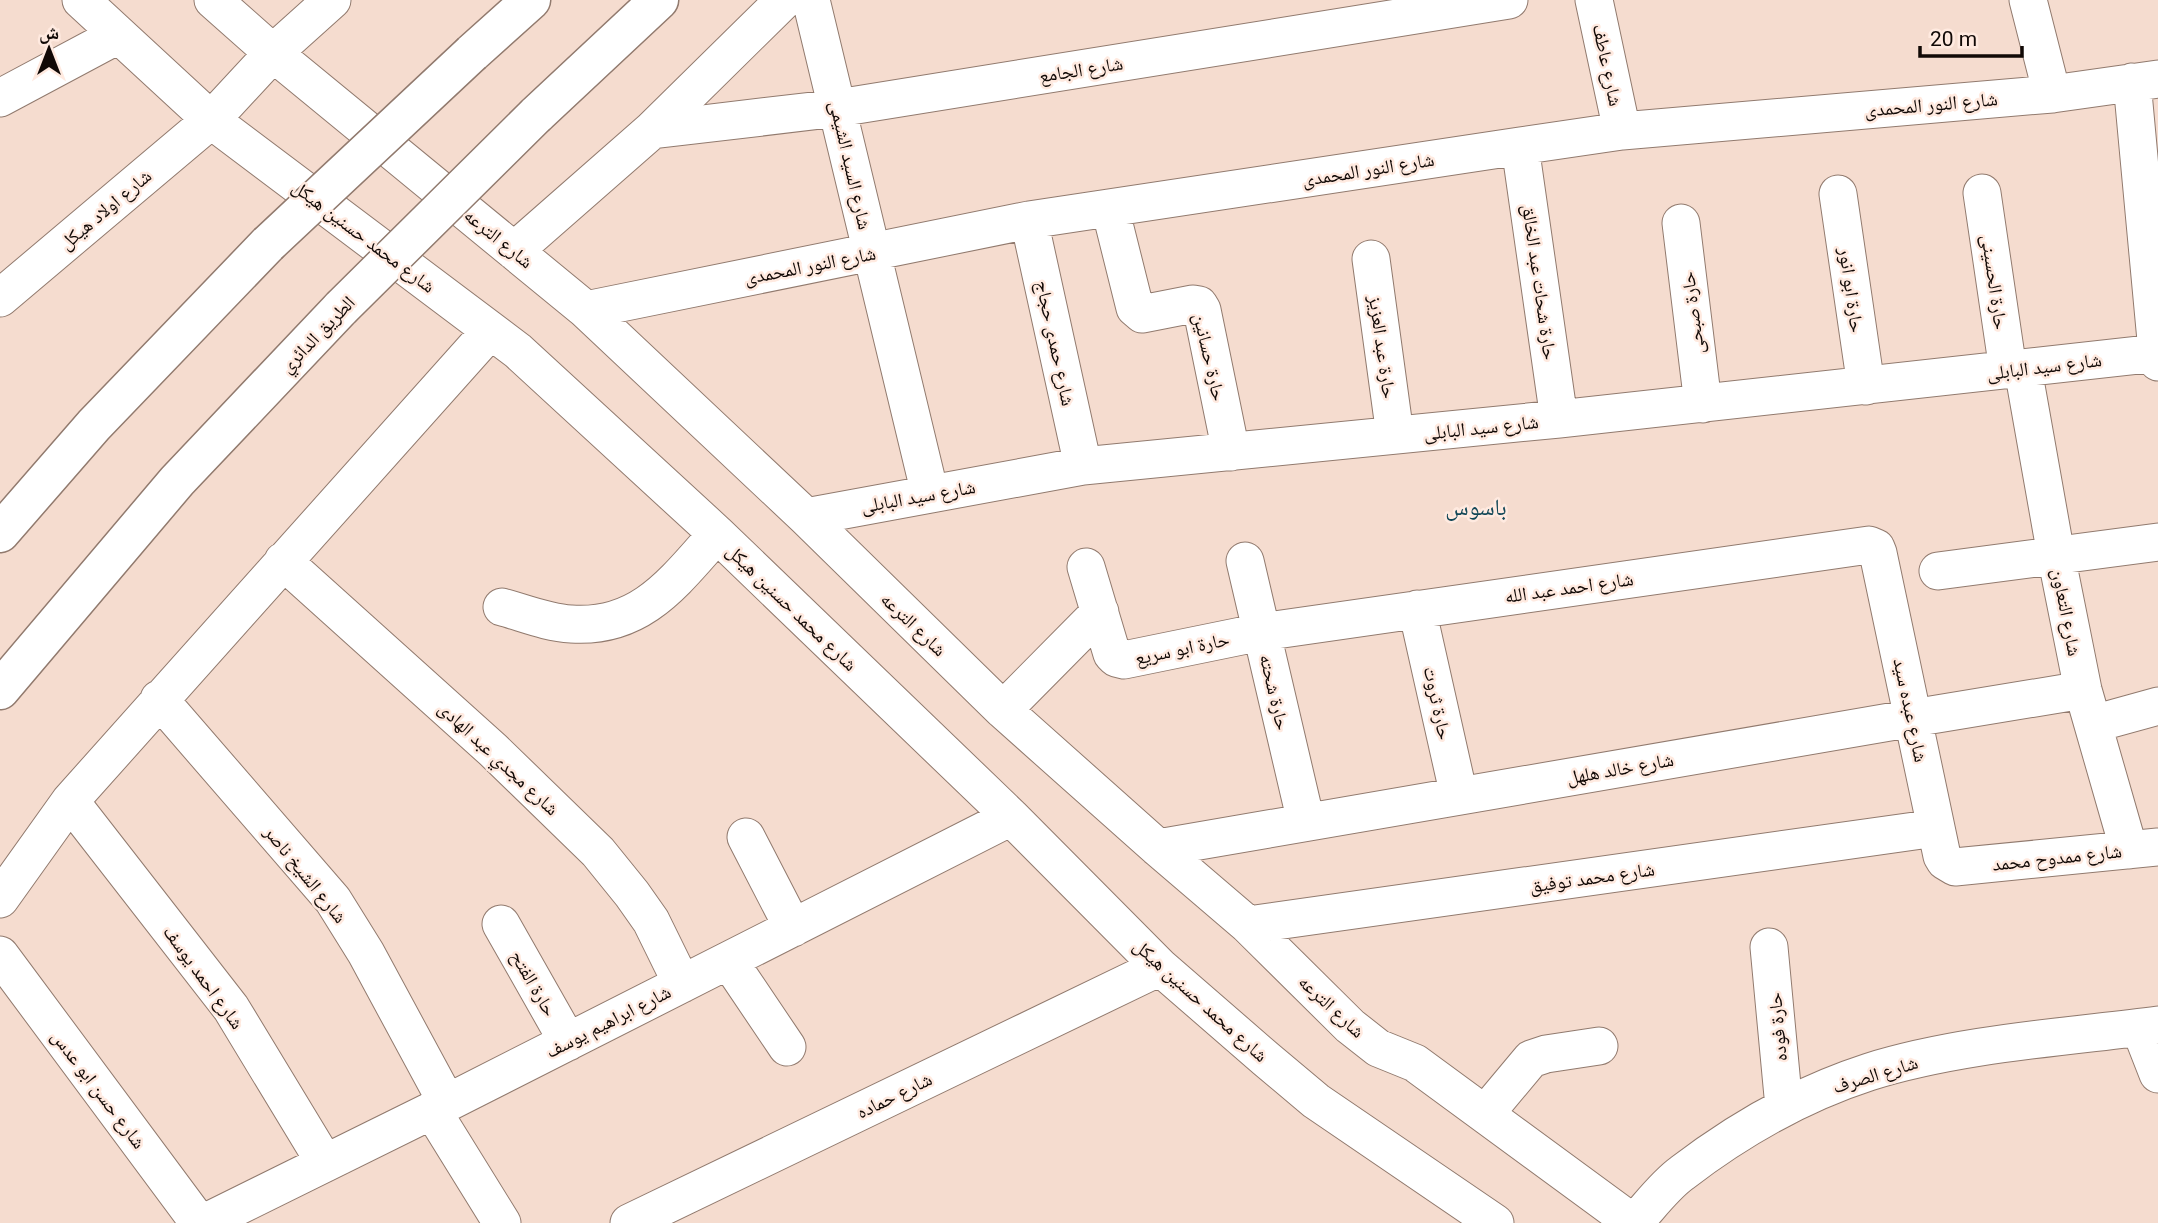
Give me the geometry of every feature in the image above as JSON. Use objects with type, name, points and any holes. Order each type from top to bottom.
[{"type":"highway","points":[[0,533],[94,425],[268,244],[531,0]]},
{"type":"highway","name":"الطريق الدائري","points":[[0,690],[177,481],[341,308],[536,115],[659,0]]},
{"type":"street","name":"شارع محمد حسنين هيكل","points":[[80,0],[211,120],[527,359],[717,534],[1011,817],[1160,967],[1316,1101],[1495,1223]]},
{"type":"street","name":"شارع الترعه","points":[[213,0],[273,54],[586,310],[806,517],[1003,710],[1248,925],[1350,1026],[1378,1048],[1415,1063],[1634,1223]]},
{"type":"street","name":"شارع اولاد هيكل","points":[[0,298],[211,120],[273,54],[332,0]]},
{"type":"street","points":[[514,251],[652,130],[783,0]]},
{"type":"street","name":"شارع السيد الشيمى","points":[[811,0],[930,494]]},
{"type":"street","name":"شارع الجامع","points":[[652,130],[838,108],[1509,0]]},
{"type":"street","name":"شارع عاطف","points":[[1594,0],[1622,131]]},
{"type":"street","points":[[2028,0],[2052,94]]},
{"type":"street","points":[[0,98],[118,35]]},
{"type":"street","points":[[2145,80],[2157,356]]},
{"type":"street","name":"شارع النور المحمدى","points":[[586,310],[1029,220],[1520,146],[1622,131],[2052,94],[2145,80]]},
{"type":"street","name":"حارة شحات عبد الخالق","points":[[1520,146],[1559,419]]},
{"type":"street","name":"حارة الحسينى","points":[[1982,193],[2016,370]]},
{"type":"street","name":"حارة ابو انور","points":[[1838,194],[1866,386]]},
{"type":"street","name":"حارة حسانين","points":[[1110,208],[1135,308],[1142,314],[1194,303],[1202,310],[1231,452]]},
{"type":"street","name":"شارع حمدى حجاج","points":[[1029,220],[1083,466]]},
{"type":"street","name":"حارة صبحى","points":[[1681,223],[1703,404]]},
{"type":"street","name":"حارة عبد العزيز","points":[[1370,259],[1395,435]]},
{"type":"street","points":[[0,899],[70,801],[490,331]]},
{"type":"street","name":"شارع سيد البابلى","points":[[806,517],[1083,466],[2157,356]]},
{"type":"street","name":"شارع التعاون","points":[[2016,370],[2088,707],[2143,848]]},
{"type":"street","points":[[502,607],[569,624],[625,618],[655,599],[717,534]]},
{"type":"street","points":[[1938,570],[2158,542]]},
{"type":"street","name":"شارع احمد عبد الله","points":[[1261,632],[1869,545],[1876,548]]},
{"type":"street","name":"شارع عبده سيد","points":[[1876,548],[1942,856],[1955,867]]},
{"type":"street","name":"شارع مجدي عبد الهادى","points":[[283,561],[493,750],[598,852],[651,921],[682,984]]},
{"type":"street","name":"حارة شحته","points":[[1245,561],[1306,822]]},
{"type":"street","name":"حارة ابو سريع","points":[[1086,567],[1112,654],[1116,658],[1124,660],[1261,632]]},
{"type":"street","name":"حارة ثروت","points":[[1417,609],[1458,796]]},
{"type":"street","points":[[1003,710],[1100,612]]},
{"type":"street","name":"شارع الشيخ ناصر","points":[[159,699],[332,900],[366,953],[439,1107],[502,1223]]},
{"type":"street","name":"شارع خالد هلهل","points":[[1158,848],[1913,718],[2088,707],[2158,706]]},
{"type":"street","name":"شارع احمد يوسف","points":[[70,801],[231,1008],[325,1163]]},
{"type":"street","name":"شارع ابراهيم يوسف","points":[[204,1223],[1011,817]]},
{"type":"street","name":"شارع محمد توفيق","points":[[1248,925],[1936,828]]},
{"type":"street","points":[[746,837],[793,928]]},
{"type":"street","name":"شارع ممدوح محمد","points":[[1955,867],[2143,848]]},
{"type":"street","name":"حارة الفتح","points":[[501,924],[568,1042]]},
{"type":"street","name":"حارة فوده","points":[[1769,947],[1784,1107]]},
{"type":"street","name":"شارع حسن ابو عدس","points":[[0,955],[199,1223]]},
{"type":"street","points":[[729,961],[787,1047]]},
{"type":"street","name":"شارع حماده","points":[[629,1223],[1160,967]]},
{"type":"street","points":[[2149,1026],[2158,1074]]},
{"type":"street","name":"شارع الصرف","points":[[1634,1223],[1680,1174],[1763,1119],[1803,1097],[1869,1072],[1946,1053],[2149,1026]]},
{"type":"street","points":[[1485,1114],[1531,1059],[1599,1046]]},
{"type":"district","name":"باسوس","points":[[1476,507]]}]
